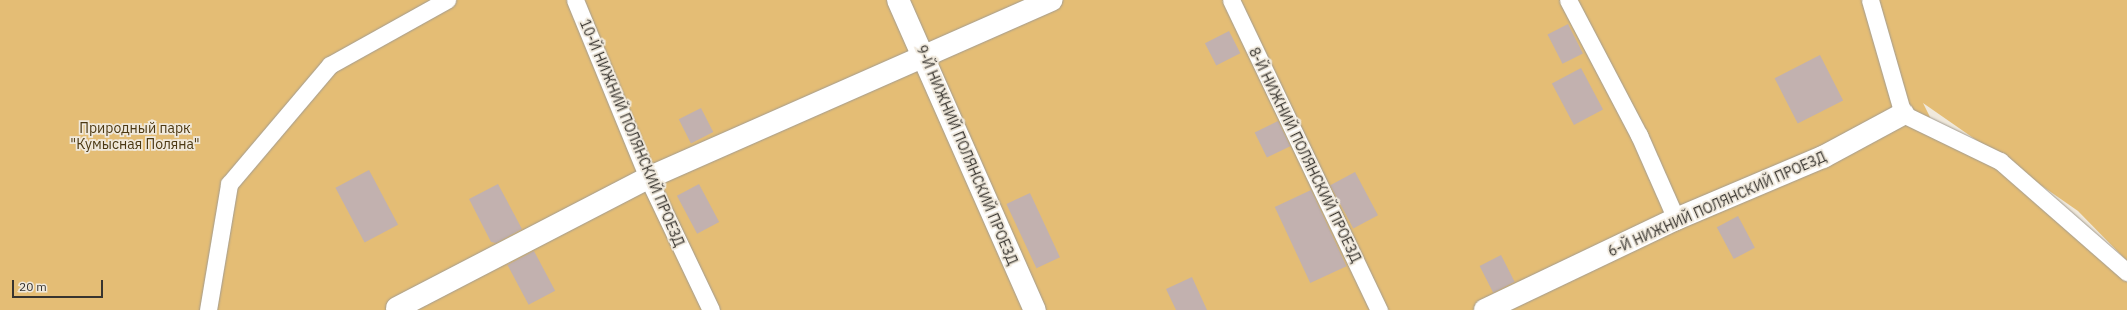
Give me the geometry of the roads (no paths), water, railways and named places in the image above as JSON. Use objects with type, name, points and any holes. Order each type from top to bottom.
[{"type":"street","name":"9-Й НИЖНИЙ ПОЛЯНСКИЙ ПРОЕЗД","points":[[898,0],[925,55],[1035,310]]},
{"type":"street","points":[[397,309],[648,178],[1051,0]]},
{"type":"street","name":"6-Й НИЖНИЙ ПОЛЯНСКИЙ ПРОЕЗД","points":[[1485,310],[1676,219],[1823,157],[1903,114]]},
{"type":"lane","points":[[208,310],[229,184],[330,65],[447,0]]},
{"type":"lane","name":"10-Й НИЖНИЙ ПОЛЯНСКИЙ ПРОЕЗД","points":[[575,0],[648,178],[711,310]]},
{"type":"lane","name":"8-Й НИЖНИЙ ПОЛЯНСКИЙ ПРОЕЗД","points":[[1231,0],[1379,310]]},
{"type":"lane","points":[[1568,0],[1639,135],[1676,219]]},
{"type":"lane","points":[[1870,0],[1903,114],[2000,161],[2127,272]]},
{"type":"park label","name":"Природный парк \"Кумысная Поляна\"","points":[[135,136]]}]
